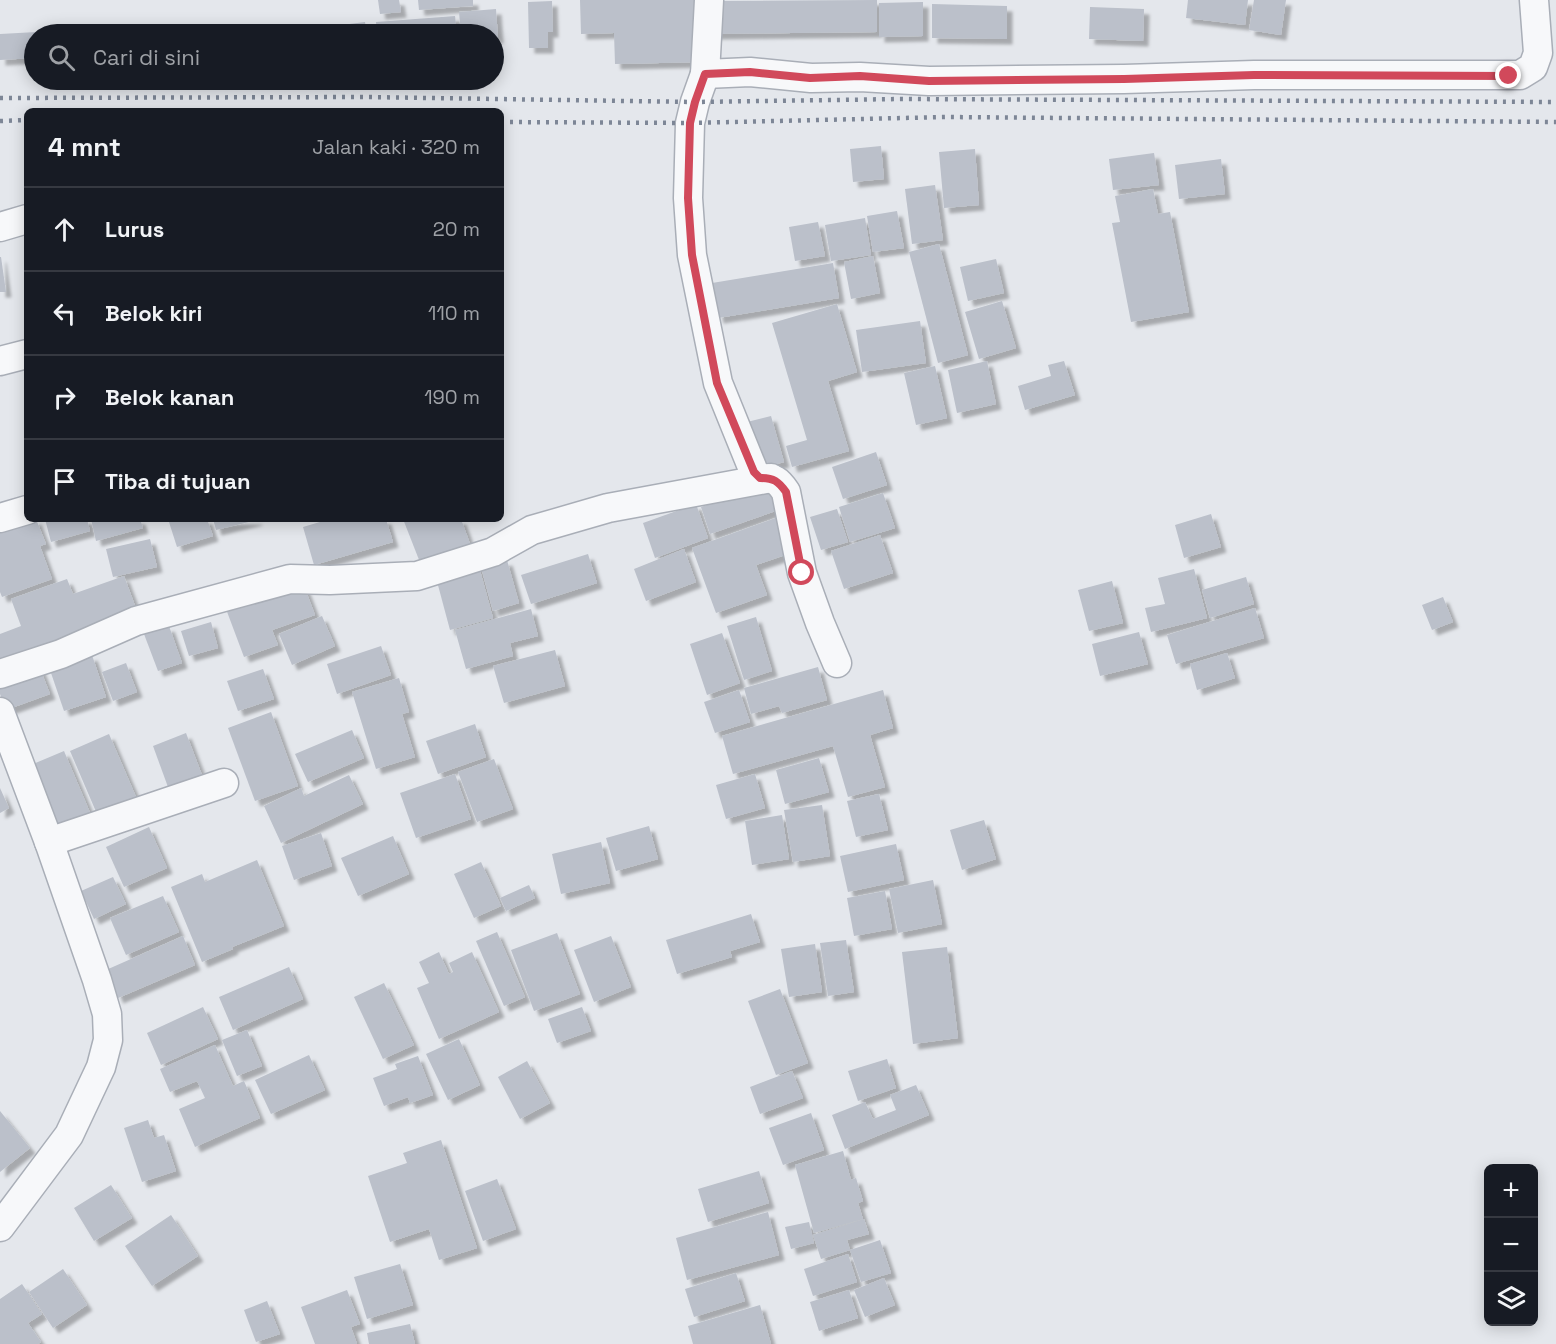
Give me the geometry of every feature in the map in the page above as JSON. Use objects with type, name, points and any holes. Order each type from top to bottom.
[{"type":"street","points":[[709,0],[705,74],[690,123],[688,198],[692,255],[717,383],[754,472],[760,478],[771,478],[779,482],[786,492],[802,573],[837,663]]},
{"type":"street","points":[[705,74],[750,72],[810,78],[860,76],[929,81],[1254,75],[1521,75],[1545,69],[1539,53],[1534,0]]},
{"type":"street","points":[[0,227],[24,220]]},
{"type":"street","points":[[0,361],[24,355]]},
{"type":"street","points":[[0,674],[61,654],[136,621],[290,579],[330,580],[417,576],[493,552],[532,530],[608,508],[771,478]]},
{"type":"street","points":[[0,518],[24,511]]},
{"type":"street","points":[[0,712],[49,842],[101,991],[107,1014],[108,1040],[101,1067],[69,1135],[0,1227]]},
{"type":"street","points":[[49,842],[224,783]]},
{"type":"building","points":[[378,0],[399,0],[401,12],[380,14]]},
{"type":"building","points":[[418,0],[473,0],[473,6],[419,10]]},
{"type":"building","points":[[580,0],[702,0],[704,62],[615,64],[614,33],[581,34]]},
{"type":"building","points":[[877,0],[877,32],[710,34],[710,1]]},
{"type":"building","points":[[1188,0],[1248,0],[1245,25],[1186,18]]},
{"type":"building","points":[[1254,0],[1286,0],[1281,35],[1249,30]]},
{"type":"building","points":[[552,1],[553,32],[548,32],[548,48],[529,48],[528,2]]},
{"type":"building","points":[[923,2],[923,36],[879,37],[879,3]]},
{"type":"building","points":[[932,4],[1007,6],[1007,39],[932,38]]},
{"type":"building","points":[[1090,7],[1144,9],[1143,41],[1089,39]]},
{"type":"building","points":[[496,9],[497,24],[460,24],[459,12]]},
{"type":"building","points":[[455,16],[456,24],[376,24],[376,22]]},
{"type":"building","points":[[24,33],[24,59],[0,60],[0,34]]},
{"type":"building","points":[[881,146],[884,179],[853,182],[850,149]]},
{"type":"building","points":[[975,149],[979,205],[944,208],[939,152]]},
{"type":"building","points":[[1154,153],[1159,185],[1113,190],[1109,159]]},
{"type":"building","points":[[1221,159],[1225,194],[1179,199],[1175,165]]},
{"type":"building","points":[[935,185],[943,240],[912,244],[905,189]]},
{"type":"building","points":[[1153,189],[1158,214],[1170,212],[1189,312],[1131,322],[1112,223],[1120,222],[1115,196]]},
{"type":"building","points":[[897,211],[904,248],[873,252],[867,216]]},
{"type":"building","points":[[865,218],[871,255],[831,261],[825,225]]},
{"type":"building","points":[[818,222],[825,256],[795,261],[789,227]]},
{"type":"building","points":[[939,244],[968,355],[938,363],[909,252]]},
{"type":"building","points":[[873,256],[880,293],[851,299],[844,262]]},
{"type":"building","points":[[1,257],[6,292],[0,292]]},
{"type":"building","points":[[996,259],[1004,293],[968,301],[960,267]]},
{"type":"building","points":[[833,263],[839,298],[718,318],[712,283]]},
{"type":"building","points":[[1002,301],[1016,348],[979,359],[965,312]]},
{"type":"building","points":[[837,304],[857,372],[828,381],[849,451],[792,467],[786,446],[807,440],[772,323]]},
{"type":"building","points":[[920,321],[926,363],[862,372],[856,330]]},
{"type":"building","points":[[987,361],[996,404],[957,413],[948,370]]},
{"type":"building","points":[[1064,361],[1075,395],[1025,410],[1018,386],[1051,376],[1048,365]]},
{"type":"building","points":[[935,366],[947,418],[916,425],[904,373]]},
{"type":"building","points":[[771,416],[784,462],[756,470],[743,423]]},
{"type":"building","points":[[876,452],[887,485],[843,499],[832,467]]},
{"type":"building","points":[[771,482],[781,509],[710,534],[701,507]]},
{"type":"building","points":[[883,493],[895,528],[850,542],[839,507]]},
{"type":"building","points":[[696,504],[708,538],[655,558],[643,523]]},
{"type":"building","points":[[837,509],[848,542],[821,550],[810,517]]},
{"type":"building","points":[[1211,514],[1221,547],[1184,558],[1175,525]]},
{"type":"building","points":[[781,516],[794,552],[756,565],[767,595],[716,613],[692,548]]},
{"type":"building","points":[[27,522],[37,522],[46,544],[40,546],[52,579],[2,597],[0,592],[0,531]]},
{"type":"building","points":[[46,522],[88,522],[90,531],[51,542]]},
{"type":"building","points":[[92,522],[141,522],[143,528],[96,541]]},
{"type":"building","points":[[169,522],[208,522],[213,536],[177,547]]},
{"type":"building","points":[[214,522],[249,522],[216,530]]},
{"type":"building","points":[[320,522],[387,522],[393,542],[314,565],[303,527]]},
{"type":"building","points":[[404,522],[462,522],[473,552],[423,570]]},
{"type":"building","points":[[880,535],[893,573],[844,589],[831,551]]},
{"type":"building","points":[[150,539],[157,567],[113,577],[106,549]]},
{"type":"building","points":[[684,549],[696,582],[646,601],[634,569]]},
{"type":"building","points":[[588,554],[597,583],[531,604],[521,575]]},
{"type":"building","points":[[507,560],[519,603],[493,611],[481,567]]},
{"type":"building","points":[[478,563],[493,618],[450,630],[435,574]]},
{"type":"building","points":[[1194,569],[1207,618],[1151,632],[1145,608],[1165,604],[1158,578]]},
{"type":"building","points":[[124,576],[137,611],[0,669],[0,634],[21,626],[11,599],[67,579],[73,594]]},
{"type":"building","points":[[1246,577],[1254,604],[1210,618],[1202,590]]},
{"type":"building","points":[[1112,581],[1123,623],[1089,631],[1078,590]]},
{"type":"building","points":[[304,586],[315,615],[272,630],[278,645],[244,657],[226,609],[260,597],[262,602]]},
{"type":"building","points":[[1443,597],[1453,622],[1432,630],[1422,605]]},
{"type":"building","points":[[1255,608],[1264,638],[1176,664],[1167,635]]},
{"type":"building","points":[[531,609],[538,636],[510,643],[513,656],[466,669],[455,630]]},
{"type":"building","points":[[322,616],[335,646],[292,665],[279,634]]},
{"type":"building","points":[[756,617],[772,671],[744,680],[727,626]]},
{"type":"building","points":[[211,622],[218,648],[189,656],[181,631]]},
{"type":"building","points":[[169,626],[182,663],[158,671],[144,634]]},
{"type":"building","points":[[1139,632],[1148,664],[1100,676],[1092,644]]},
{"type":"building","points":[[722,633],[740,683],[707,695],[690,644]]},
{"type":"building","points":[[381,646],[391,675],[337,694],[327,664]]},
{"type":"building","points":[[555,650],[565,686],[504,703],[493,666]]},
{"type":"building","points":[[1227,653],[1235,678],[1197,690],[1190,664]]},
{"type":"building","points":[[92,655],[106,697],[64,711],[50,670]]},
{"type":"building","points":[[126,663],[137,692],[113,701],[102,672]]},
{"type":"building","points":[[39,666],[50,694],[6,710],[0,694],[0,680]]},
{"type":"building","points":[[818,667],[827,700],[782,713],[779,706],[751,714],[744,688]]},
{"type":"building","points":[[263,669],[274,699],[238,711],[227,681]]},
{"type":"building","points":[[399,678],[409,712],[402,714],[415,757],[376,769],[352,692]]},
{"type":"building","points":[[739,690],[750,722],[715,733],[704,702]]},
{"type":"building","points":[[883,690],[893,728],[870,735],[885,787],[848,797],[833,746],[733,774],[722,736]]},
{"type":"building","points":[[271,712],[298,786],[255,801],[228,728]]},
{"type":"building","points":[[475,724],[486,757],[438,774],[426,741]]},
{"type":"building","points":[[352,730],[364,758],[308,782],[295,754]]},
{"type":"building","points":[[186,733],[202,775],[168,787],[153,746]]},
{"type":"building","points":[[109,734],[136,797],[97,814],[70,751]]},
{"type":"building","points":[[64,751],[91,815],[54,831],[26,767]]},
{"type":"building","points":[[819,758],[829,792],[785,804],[776,770]]},
{"type":"building","points":[[494,759],[513,809],[477,822],[458,772]]},
{"type":"building","points":[[455,774],[471,819],[416,838],[400,793]]},
{"type":"building","points":[[755,774],[765,808],[726,819],[716,785]]},
{"type":"building","points":[[349,775],[363,804],[281,843],[264,806],[301,788],[304,796]]},
{"type":"building","points":[[0,788],[9,808],[0,813]]},
{"type":"building","points":[[879,794],[888,830],[856,837],[847,801]]},
{"type":"building","points":[[822,805],[830,856],[793,862],[784,810]]},
{"type":"building","points":[[782,815],[789,859],[752,865],[745,821]]},
{"type":"building","points":[[984,820],[996,859],[962,870],[950,830]]},
{"type":"building","points":[[649,826],[658,859],[616,871],[606,838]]},
{"type":"building","points":[[149,827],[167,868],[124,887],[106,847]]},
{"type":"building","points":[[321,833],[332,866],[294,880],[282,846]]},
{"type":"building","points":[[393,836],[409,874],[358,896],[341,858]]},
{"type":"building","points":[[601,842],[610,883],[561,894],[552,854]]},
{"type":"building","points":[[896,844],[904,880],[848,892],[840,856]]},
{"type":"building","points":[[257,860],[284,926],[202,962],[171,887],[202,874],[205,882]]},
{"type":"building","points":[[481,862],[501,906],[474,918],[454,874]]},
{"type":"building","points":[[113,877],[126,904],[94,919],[81,891]]},
{"type":"building","points":[[933,880],[942,924],[898,933],[889,889]]},
{"type":"building","points":[[529,885],[535,898],[506,911],[500,898]]},
{"type":"building","points":[[885,891],[892,929],[854,936],[847,898]]},
{"type":"building","points":[[163,896],[179,932],[126,955],[110,918]]},
{"type":"building","points":[[751,914],[760,942],[730,951],[732,957],[677,974],[666,940]]},
{"type":"building","points":[[497,932],[525,997],[504,1006],[476,941]]},
{"type":"building","points":[[557,933],[580,994],[534,1011],[511,950]]},
{"type":"building","points":[[183,936],[195,965],[118,998],[106,970]]},
{"type":"building","points":[[611,936],[631,987],[594,1002],[574,950]]},
{"type":"building","points":[[846,940],[854,992],[828,996],[820,943]]},
{"type":"building","points":[[815,944],[822,992],[789,997],[781,949]]},
{"type":"building","points":[[947,947],[958,1038],[913,1044],[902,952]]},
{"type":"building","points":[[439,952],[449,974],[453,972],[449,963],[472,952],[499,1012],[439,1039],[417,988],[429,983],[419,962]]},
{"type":"building","points":[[289,967],[303,999],[233,1030],[219,997]]},
{"type":"building","points":[[384,983],[414,1045],[383,1059],[354,997]]},
{"type":"building","points":[[780,989],[808,1063],[776,1075],[748,1001]]},
{"type":"building","points":[[203,1007],[218,1039],[161,1065],[147,1033]]},
{"type":"building","points":[[582,1007],[591,1031],[557,1043],[548,1019]]},
{"type":"building","points":[[247,1030],[262,1066],[237,1076],[222,1040]]},
{"type":"building","points":[[459,1039],[480,1085],[448,1100],[426,1054]]},
{"type":"building","points":[[215,1045],[233,1086],[244,1081],[260,1118],[195,1147],[179,1109],[205,1098],[197,1081],[170,1092],[160,1069]]},
{"type":"building","points":[[309,1055],[325,1090],[271,1114],[255,1080]]},
{"type":"building","points":[[418,1056],[433,1095],[410,1103],[408,1097],[384,1106],[373,1078],[397,1069],[395,1064]]},
{"type":"building","points":[[887,1059],[896,1088],[858,1101],[848,1071]]},
{"type":"building","points":[[527,1061],[550,1103],[520,1119],[498,1077]]},
{"type":"building","points":[[792,1071],[803,1098],[760,1114],[750,1087]]},
{"type":"building","points":[[916,1085],[929,1115],[845,1149],[832,1115],[865,1102],[873,1119],[896,1110],[890,1095]]},
{"type":"building","points":[[0,1111],[30,1148],[0,1172]]},
{"type":"building","points":[[811,1113],[824,1150],[783,1165],[769,1128]]},
{"type":"building","points":[[148,1120],[154,1138],[164,1135],[176,1171],[142,1182],[124,1128]]},
{"type":"building","points":[[441,1140],[477,1248],[439,1260],[429,1229],[390,1242],[368,1176],[407,1163],[403,1153]]},
{"type":"building","points":[[843,1151],[851,1180],[856,1178],[863,1201],[858,1203],[863,1219],[814,1233],[795,1165]]},
{"type":"building","points":[[759,1171],[769,1203],[708,1222],[698,1189]]},
{"type":"building","points":[[497,1179],[516,1229],[483,1241],[465,1191]]},
{"type":"building","points":[[111,1185],[132,1218],[94,1241],[74,1208]]},
{"type":"building","points":[[768,1212],[779,1255],[687,1280],[676,1238]]},
{"type":"building","points":[[171,1215],[198,1256],[152,1286],[125,1246]]},
{"type":"building","points":[[864,1219],[869,1234],[847,1240],[850,1250],[821,1259],[813,1235]]},
{"type":"building","points":[[809,1222],[814,1243],[791,1249],[785,1227]]},
{"type":"building","points":[[880,1240],[891,1273],[861,1282],[850,1250]]},
{"type":"building","points":[[848,1254],[857,1282],[813,1296],[804,1269]]},
{"type":"building","points":[[400,1264],[413,1305],[367,1319],[354,1277]]},
{"type":"building","points":[[63,1269],[87,1305],[53,1328],[29,1292]]},
{"type":"building","points":[[736,1273],[745,1301],[694,1317],[685,1289]]},
{"type":"building","points":[[884,1278],[895,1305],[865,1317],[854,1290]]},
{"type":"building","points":[[22,1284],[42,1314],[28,1323],[41,1342],[38,1344],[0,1344],[0,1299]]},
{"type":"building","points":[[347,1290],[360,1324],[351,1327],[357,1344],[315,1344],[301,1307]]},
{"type":"building","points":[[849,1290],[858,1318],[819,1331],[810,1302]]},
{"type":"building","points":[[267,1301],[280,1334],[256,1342],[244,1310]]},
{"type":"building","points":[[760,1305],[771,1344],[693,1344],[688,1326]]},
{"type":"building","points":[[410,1324],[415,1344],[369,1344],[367,1333]]},
{"type":"railway","points":[[0,98],[364,97],[695,102],[901,99],[1556,102]]},
{"type":"railway","points":[[504,122],[690,123],[946,117],[1556,122]]},
{"type":"railway","points":[[0,121],[24,120]]},
{"type":"route","points":[[802,573],[786,492],[779,482],[771,478],[760,478],[754,472],[717,383],[692,255],[688,198],[690,123],[705,74],[750,72],[810,78],[860,76],[929,81],[1254,75],[1509,76]]}]
